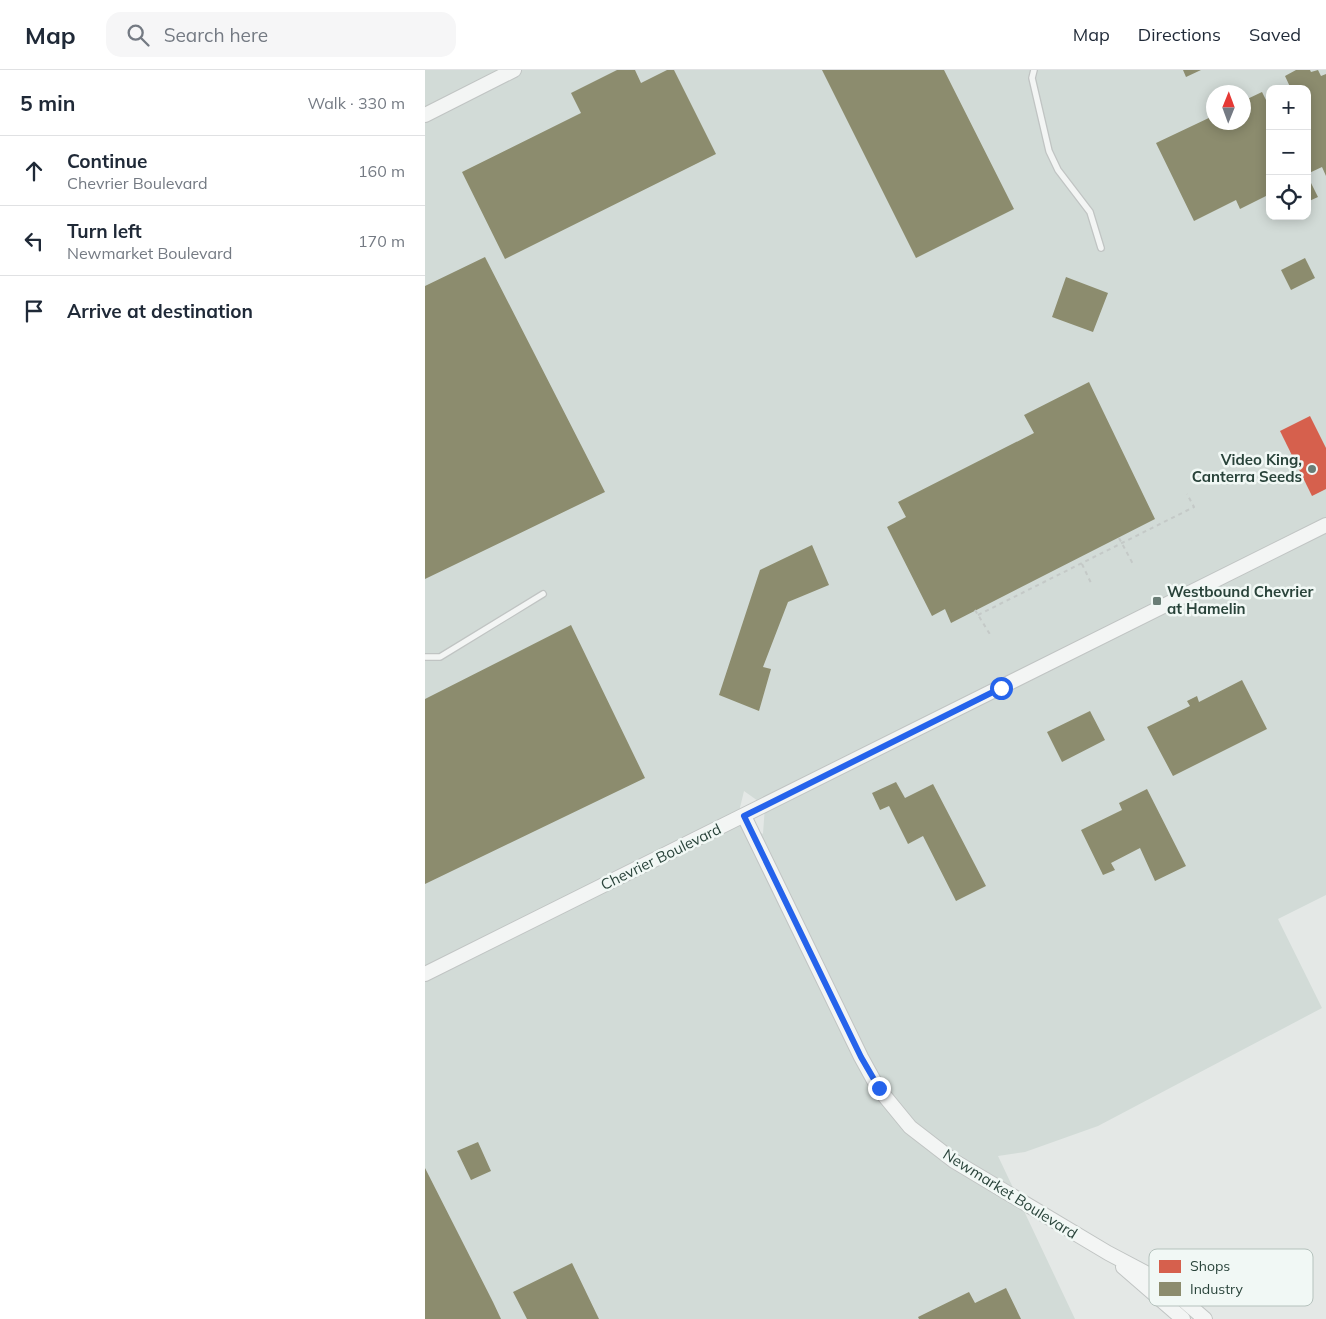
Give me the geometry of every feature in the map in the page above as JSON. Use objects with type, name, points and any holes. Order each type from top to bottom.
[{"type":"street","points":[[425,115],[514,70]]},
{"type":"street","name":"Chevrier Boulevard","points":[[425,974],[1326,525]]},
{"type":"street","name":"Newmarket Boulevard","points":[[744,816],[861,1057],[879,1088],[910,1127],[954,1161],[1108,1254],[1149,1275]]},
{"type":"street","name":"Newmarket Boulevard","points":[[1108,1254],[1149,1290]]},
{"type":"street","name":"Newmarket Boulevard","points":[[1168,1306],[1183,1319]]},
{"type":"street","name":"Newmarket Boulevard","points":[[1190,1306],[1205,1319]]},
{"type":"lane","points":[[1034,70],[1032,78],[1049,151],[1058,170],[1091,212],[1101,248]]},
{"type":"lane","points":[[425,657],[440,657],[543,594]]},
{"type":"path","points":[[978,615],[1194,507],[1187,494]]},
{"type":"path","points":[[1119,538],[1133,564]]},
{"type":"path","points":[[1069,563],[1072,568]]},
{"type":"path","points":[[1081,564],[1092,585]]},
{"type":"path","points":[[1005,596],[1007,601]]},
{"type":"path","points":[[975,610],[991,636]]},
{"type":"shaded area","points":[[425,70],[1326,70],[1326,895],[1278,919],[1322,1008],[1098,1126],[1025,1152],[998,1156],[1075,1319],[425,1319]],"holes":[[[744,791],[765,806],[763,834],[737,820]]]},
{"type":"building: Shops","name":"Video King, Canterra Seeds","points":[[1310,416],[1326,448],[1326,489],[1312,496],[1280,431]]},
{"type":"building: Industry","points":[[617,70],[635,70],[641,83],[667,70],[674,70],[716,154],[505,259],[462,172],[581,113],[571,93]]},
{"type":"building: Industry","points":[[822,70],[944,70],[1014,209],[916,258]]},
{"type":"building: Industry","points":[[1183,70],[1201,70],[1186,77]]},
{"type":"building: Industry","points":[[1296,70],[1310,70],[1311,72],[1318,70],[1321,76],[1326,74],[1326,176],[1322,167],[1311,172],[1311,85],[1289,85],[1285,76]]},
{"type":"building: Industry","points":[[1262,92],[1266,100],[1266,196],[1240,209],[1236,200],[1194,221],[1156,143],[1206,119],[1206,130],[1251,130],[1251,97]]},
{"type":"building: Industry","points":[[1311,183],[1318,197],[1311,200]]},
{"type":"building: Industry","points":[[485,257],[605,492],[425,579],[425,286]]},
{"type":"building: Industry","points":[[1305,258],[1315,278],[1291,290],[1281,270]]},
{"type":"building: Industry","points":[[1066,277],[1108,293],[1093,332],[1052,317]]},
{"type":"building: Industry","points":[[1089,382],[1155,519],[951,623],[945,609],[932,616],[887,527],[906,517],[898,502],[1034,433],[1024,415]]},
{"type":"building: Industry","points":[[812,545],[829,585],[788,602],[763,667],[771,669],[759,711],[719,695],[760,570]]},
{"type":"building: Industry","points":[[571,625],[645,778],[425,884],[425,699]]},
{"type":"building: Industry","points":[[1242,680],[1267,729],[1173,776],[1147,727],[1190,706],[1187,701],[1197,696],[1199,702]]},
{"type":"building: Industry","points":[[1090,711],[1105,740],[1062,762],[1047,732]]},
{"type":"building: Industry","points":[[896,782],[905,798],[933,784],[986,886],[956,901],[923,836],[908,844],[889,806],[880,810],[872,793]]},
{"type":"building: Industry","points":[[1147,789],[1186,866],[1155,881],[1140,848],[1111,863],[1115,870],[1103,875],[1081,830],[1122,810],[1119,803]]},
{"type":"building: Industry","points":[[478,1142],[491,1171],[471,1180],[457,1151]]},
{"type":"building: Industry","points":[[425,1168],[493,1302],[501,1319],[425,1319]]},
{"type":"building: Industry","points":[[572,1263],[599,1319],[527,1319],[513,1292]]},
{"type":"building: Industry","points":[[1006,1288],[1021,1319],[919,1319],[918,1317],[969,1292],[975,1303]]},
{"type":"place","name":"Video King, Canterra Seeds","points":[[1312,469]]},
{"type":"place","name":"Westbound Chevrier at Hamelin","points":[[1157,601]]},
{"type":"route","points":[[879,1088],[861,1057],[744,816],[1001,688]]}]
